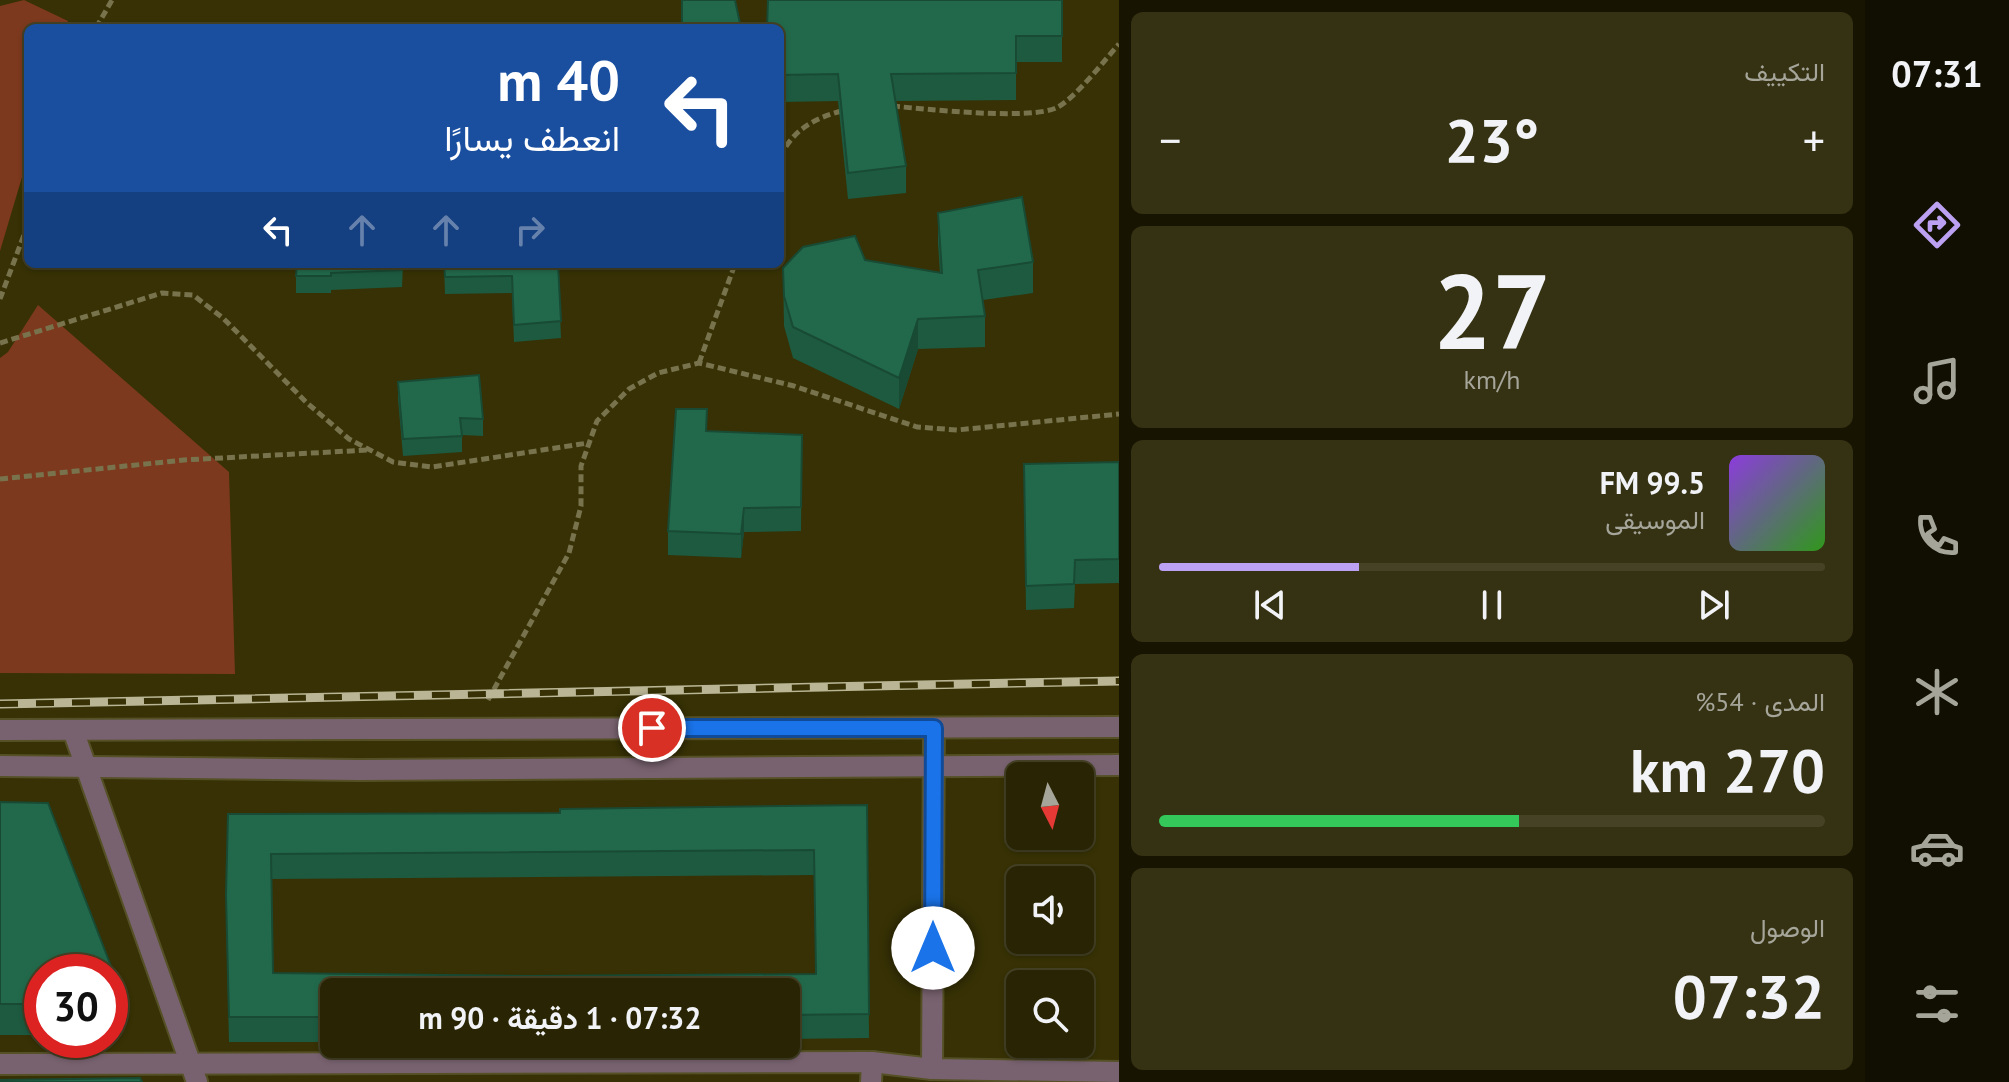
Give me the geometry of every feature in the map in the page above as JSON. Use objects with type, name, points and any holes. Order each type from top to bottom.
[{"type":"street","points":[[0,730],[1119,727]]},
{"type":"street","points":[[932,1069],[934,728]]},
{"type":"street","points":[[73,730],[194,1073]]},
{"type":"street","points":[[0,766],[359,770],[1119,765]]},
{"type":"street","points":[[0,1064],[194,1073],[871,1072],[932,1069],[1037,1077],[1119,1072]]},
{"type":"path","points":[[98,24],[112,0]]},
{"type":"path","points":[[880,107],[1038,113],[1059,106],[1119,44]]},
{"type":"path","points":[[784,151],[801,128],[818,117],[844,111]]},
{"type":"path","points":[[0,299],[24,235]]},
{"type":"path","points":[[699,363],[734,268]]},
{"type":"path","points":[[0,343],[162,293],[193,295],[223,318],[306,402],[349,439],[393,462],[432,467],[589,443]]},
{"type":"path","points":[[475,729],[569,553],[581,506],[581,466],[597,421],[629,389],[658,373],[699,363],[794,386],[917,427],[957,430],[1119,414]]},
{"type":"path","points":[[0,479],[184,460],[369,450]]},
{"type":"shaded area","points":[[24,0],[68,21],[67,24],[24,24],[24,170],[0,251],[0,6]]},
{"type":"shaded area","points":[[38,305],[229,472],[235,674],[0,673],[0,358],[8,352]]},
{"type":"building","points":[[682,0],[735,0],[740,24],[682,24]]},
{"type":"building","points":[[768,0],[1062,0],[1062,36],[1016,36],[1016,73],[891,74],[906,166],[848,173],[838,74],[784,75],[784,24],[767,24]]},
{"type":"building","points":[[1022,197],[1033,262],[978,270],[985,316],[918,319],[899,378],[793,327],[784,296],[783,268],[803,247],[855,236],[865,260],[942,273],[938,213]]},
{"type":"building","points":[[297,268],[402,268],[331,273],[331,276],[296,276]]},
{"type":"building","points":[[444,268],[558,268],[561,321],[514,325],[512,276],[445,277]]},
{"type":"building","points":[[479,375],[483,419],[460,418],[462,436],[403,439],[398,382]]},
{"type":"building","points":[[676,409],[707,409],[706,431],[802,435],[801,507],[744,508],[741,534],[668,531]]},
{"type":"building","points":[[1119,462],[1119,559],[1075,560],[1074,584],[1026,586],[1024,464]]},
{"type":"building","points":[[0,802],[48,803],[106,954],[24,954],[24,1004],[0,1004]]},
{"type":"building","points":[[867,805],[869,1014],[800,1015],[800,978],[320,978],[320,1017],[229,1017],[228,814],[560,813],[560,809]],"holes":[[[814,850],[816,974],[530,976],[273,973],[271,854]]]},
{"type":"building","points":[[140,1078],[142,1082],[0,1082],[0,1080]]},
{"type":"railway","points":[[0,704],[1119,681]]},
{"type":"route","points":[[652,728],[934,728],[933,948]]}]
